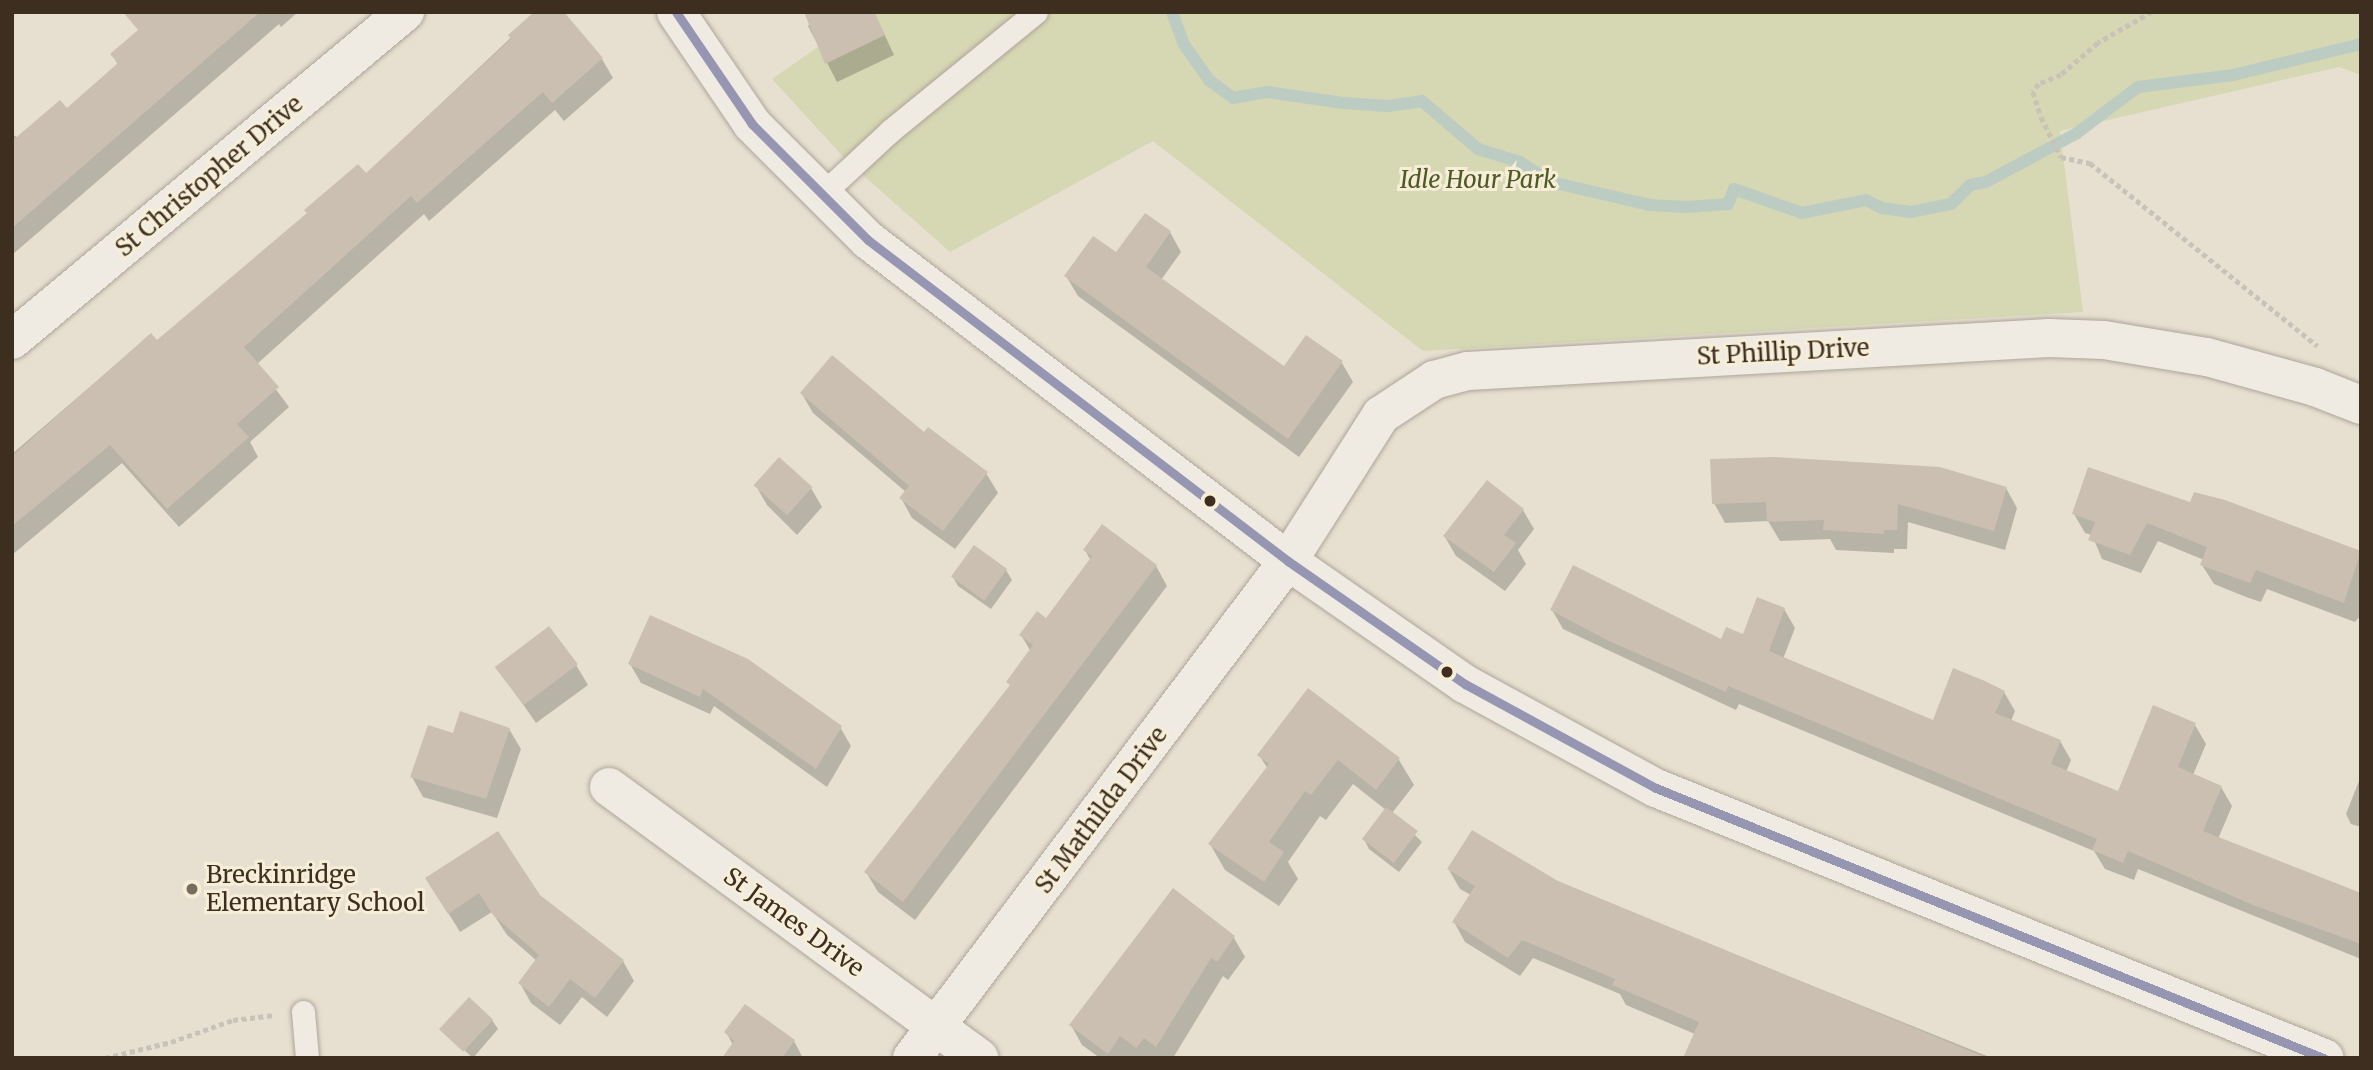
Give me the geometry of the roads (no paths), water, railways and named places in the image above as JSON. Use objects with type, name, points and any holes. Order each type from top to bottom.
[{"type":"street","name":"St Christopher Drive","points":[[12,340],[405,12]]},
{"type":"street","points":[[676,12],[752,124],[868,240],[1289,561],[1465,684],[1602,762],[2324,1058]]},
{"type":"street","name":"St Phillip Drive","points":[[1289,561],[1381,415],[1434,380],[1468,371],[2049,338],[2105,340],[2207,357],[2350,401]]},
{"type":"street","name":"St Mathilda Drive","points":[[912,1058],[1289,561]]},
{"type":"street","name":"St James Drive","points":[[609,787],[978,1058]]},
{"type":"lane","points":[[821,195],[890,131],[1036,12]]},
{"type":"lane","points":[[303,1012],[307,1058]]},
{"type":"waterway","points":[[1172,12],[1183,43],[1209,80],[1233,98],[1267,92],[1343,103],[1388,106],[1422,101],[1478,149],[1520,162],[1551,182],[1650,205],[1687,207],[1728,204],[1734,189],[1802,213],[1866,200],[1882,208],[1911,212],[1951,204],[1970,185],[1986,182],[2077,133],[2138,87],[2233,75],[2361,44]]},
{"type":"place","name":"Breckinridge Elementary School","points":[[192,889]]},
{"type":"park label","name":"Idle Hour Park","points":[[1478,180]]}]
